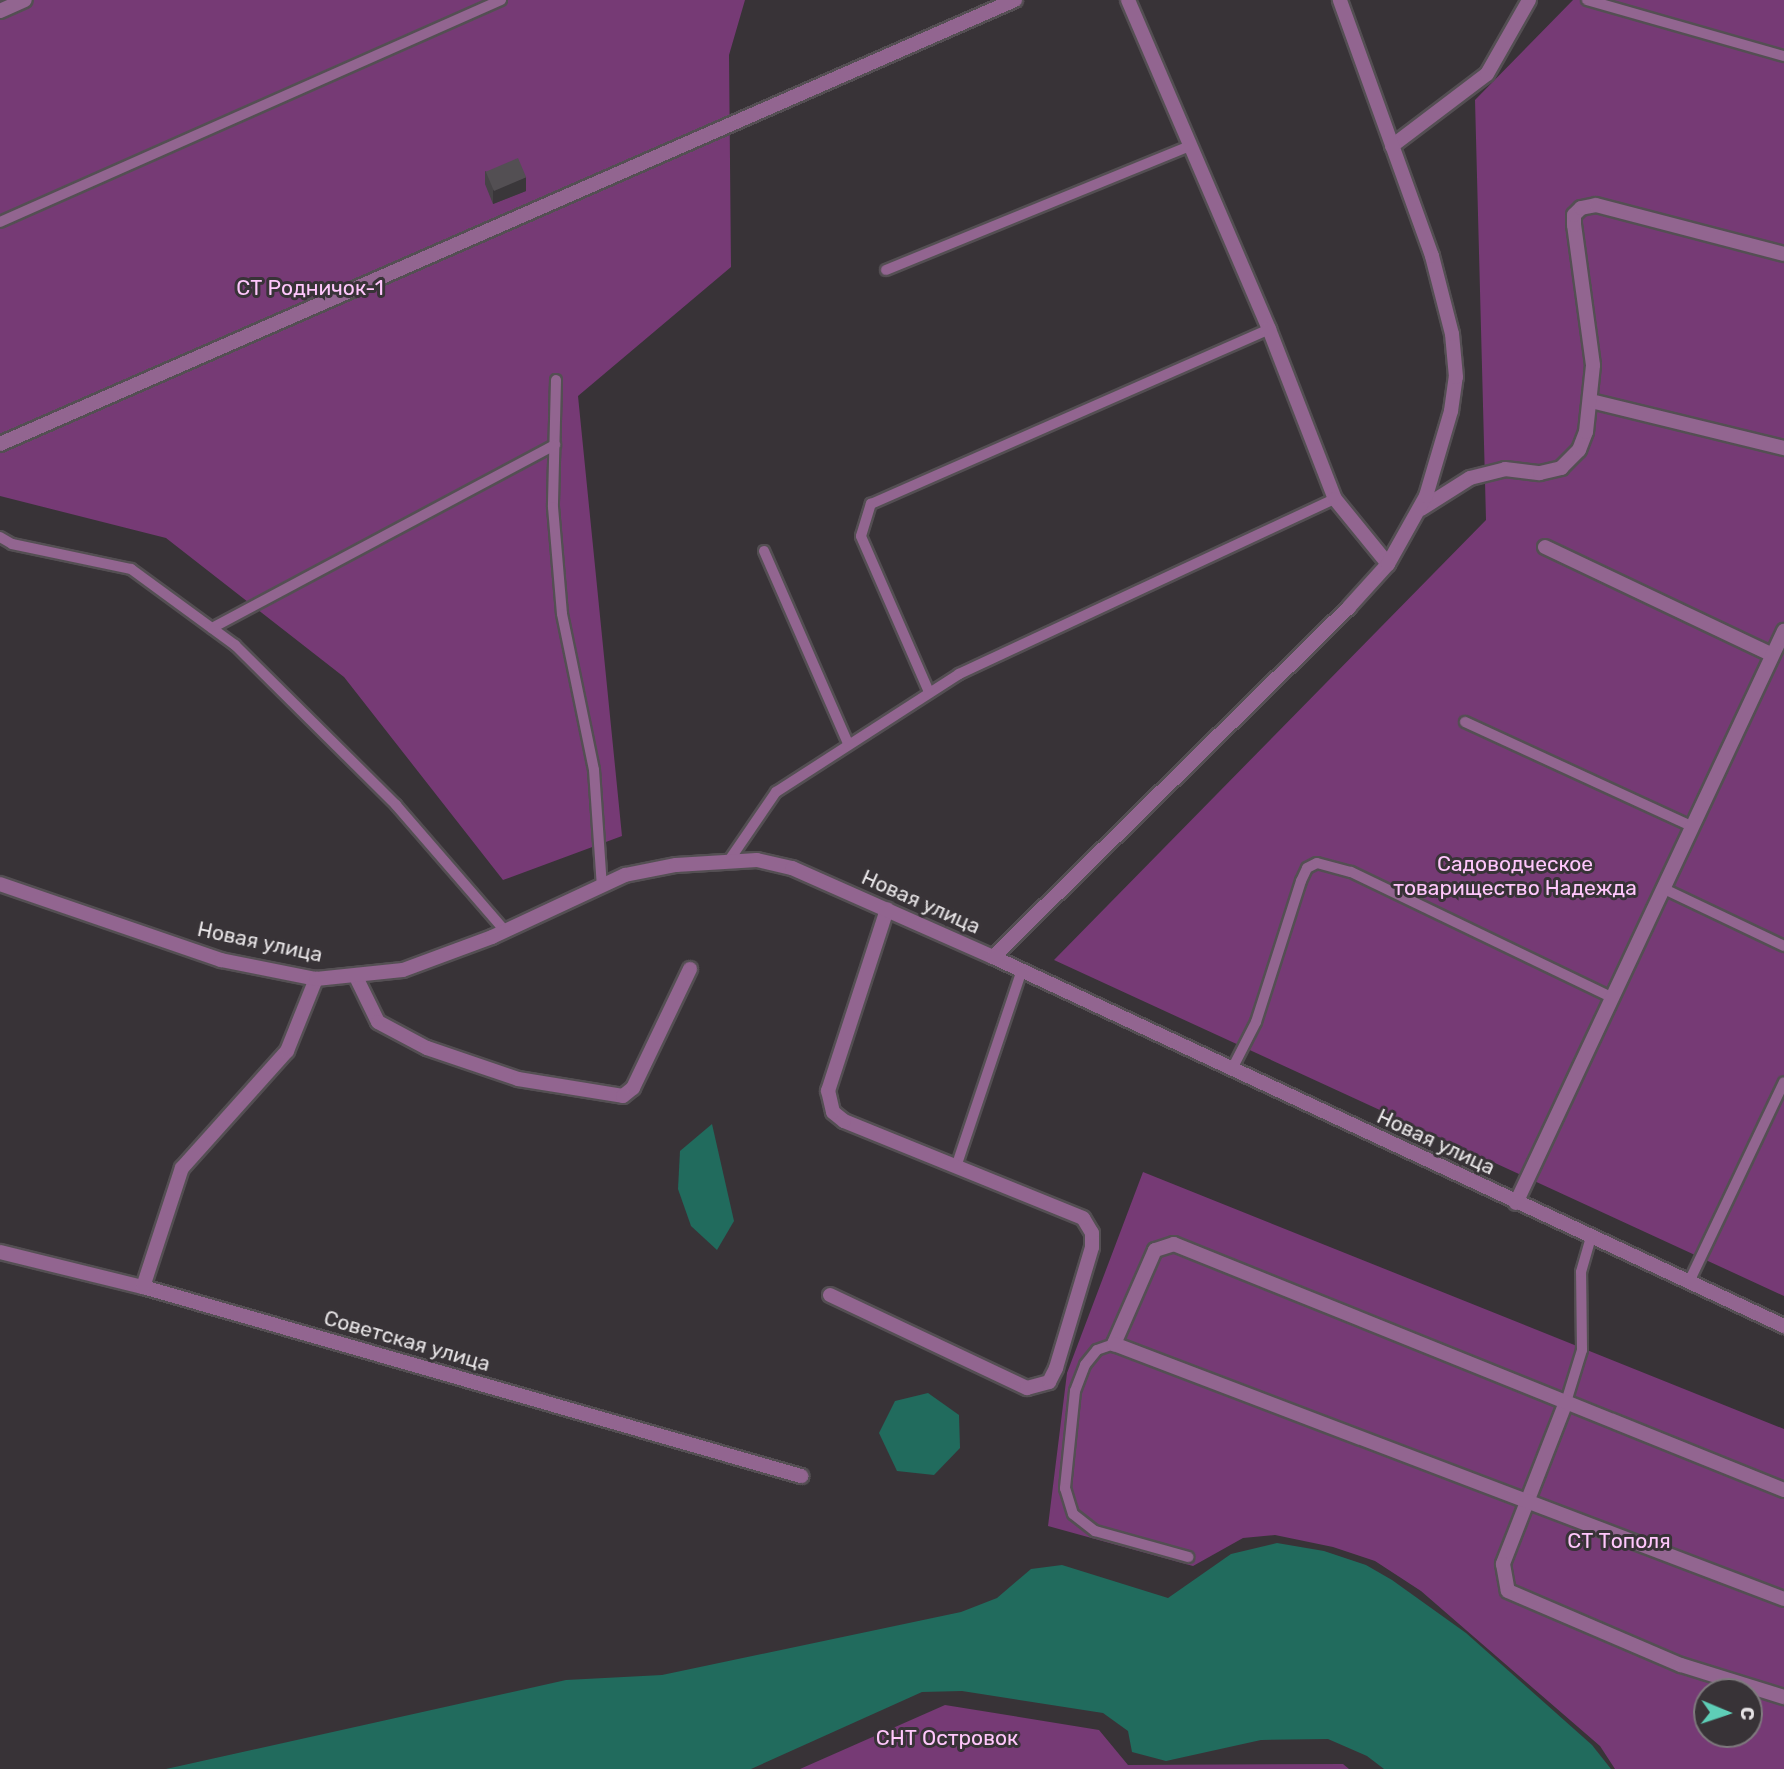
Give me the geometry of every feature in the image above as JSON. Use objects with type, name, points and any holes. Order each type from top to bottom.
[{"type":"street","points":[[0,11],[25,0]]},
{"type":"street","points":[[0,444],[1015,0]]},
{"type":"street","points":[[1128,0],[1269,330],[1335,499],[1388,564]]},
{"type":"street","points":[[993,957],[1388,564],[1421,509],[1446,439],[1456,377],[1452,334],[1432,256],[1340,0]]},
{"type":"street","points":[[1392,146],[1487,74],[1528,0]]},
{"type":"street","points":[[1421,509],[1470,478],[1490,472],[1561,468],[1578,450],[1591,401],[1592,337],[1574,225],[1574,215],[1581,208],[1596,205],[1784,254]]},
{"type":"street","points":[[1591,401],[1784,448]]},
{"type":"street","points":[[1545,547],[1772,655]]},
{"type":"street","points":[[1516,1203],[1784,631]]},
{"type":"street","name":"Новая улица","points":[[0,884],[221,960],[316,979],[356,977],[402,970],[505,931],[625,875],[676,865],[757,860],[792,868],[1022,970],[1784,1326]]},
{"type":"street","points":[[830,1295],[1027,1388],[1049,1382],[1092,1247],[1089,1225],[1083,1218],[957,1164],[844,1121],[833,1112],[828,1091],[887,909]]},
{"type":"street","points":[[356,977],[378,1022],[427,1048],[518,1079],[623,1096],[633,1088],[690,969]]},
{"type":"street","points":[[143,1287],[182,1168],[288,1051],[316,979]]},
{"type":"street","points":[[1784,1490],[1174,1244],[1155,1250],[1114,1344],[1784,1599]]},
{"type":"street","name":"Советская улица","points":[[0,1252],[143,1287],[801,1476]]},
{"type":"street","points":[[1566,1402],[1503,1564],[1508,1591],[1681,1665],[1784,1697]]},
{"type":"lane","points":[[0,222],[501,0]]},
{"type":"lane","points":[[1587,0],[1784,56]]},
{"type":"lane","points":[[886,270],[1190,146]]},
{"type":"lane","points":[[929,692],[861,536],[871,503],[1269,330]]},
{"type":"lane","points":[[556,380],[553,507],[562,614],[594,770],[602,886]]},
{"type":"lane","points":[[212,628],[555,445]]},
{"type":"lane","points":[[728,862],[776,792],[848,743],[959,674],[1335,499]]},
{"type":"lane","points":[[0,537],[12,544],[131,569],[235,645],[396,805],[505,931]]},
{"type":"lane","points":[[764,551],[848,743]]},
{"type":"lane","points":[[1465,722],[1693,827]]},
{"type":"lane","points":[[1232,1069],[1256,1021],[1301,881],[1307,868],[1317,863],[1351,872],[1613,998]]},
{"type":"lane","points":[[1664,888],[1784,946]]},
{"type":"lane","points":[[957,1164],[1022,970]]},
{"type":"lane","points":[[1689,1282],[1784,1082]]},
{"type":"lane","points":[[1566,1402],[1582,1350],[1581,1272],[1591,1237]]},
{"type":"lane","points":[[1114,1344],[1097,1350],[1084,1364],[1075,1391],[1065,1488],[1073,1514],[1095,1531],[1188,1558]]},
{"type":"green space","name":"СТ Родничок-1","points":[[0,0],[745,0],[729,55],[731,267],[578,396],[622,836],[503,880],[344,677],[166,538],[0,496]]},
{"type":"green space","name":"Садоводческое товарищество Надежда","points":[[1573,0],[1784,0],[1784,1296],[1054,960],[1486,520],[1475,100]]},
{"type":"green space","name":"СТ Тополя","points":[[1143,1172],[1784,1429],[1784,1769],[1615,1769],[1600,1746],[1421,1591],[1375,1561],[1333,1547],[1275,1535],[1243,1538],[1193,1566],[1048,1526],[1067,1373]]},
{"type":"green space","name":"СНТ Островок","points":[[945,1705],[1099,1730],[1128,1765],[1343,1764],[1349,1769],[800,1769]]},
{"type":"shaded area","points":[[712,1124],[734,1221],[717,1250],[691,1226],[678,1189],[680,1151]]},
{"type":"shaded area","points":[[928,1393],[959,1415],[960,1448],[934,1475],[897,1471],[879,1433],[895,1401]]},
{"type":"shaded area","points":[[1277,1543],[1324,1551],[1366,1565],[1392,1580],[1466,1633],[1592,1745],[1611,1769],[1384,1769],[1367,1756],[1328,1739],[1261,1740],[1166,1761],[1132,1752],[1128,1731],[1103,1713],[962,1691],[922,1692],[751,1769],[166,1769],[566,1680],[662,1675],[961,1612],[997,1598],[1031,1569],[1062,1565],[1168,1598],[1231,1554]]},
{"type":"building","points":[[518,158],[526,177],[494,191],[486,172]]}]
